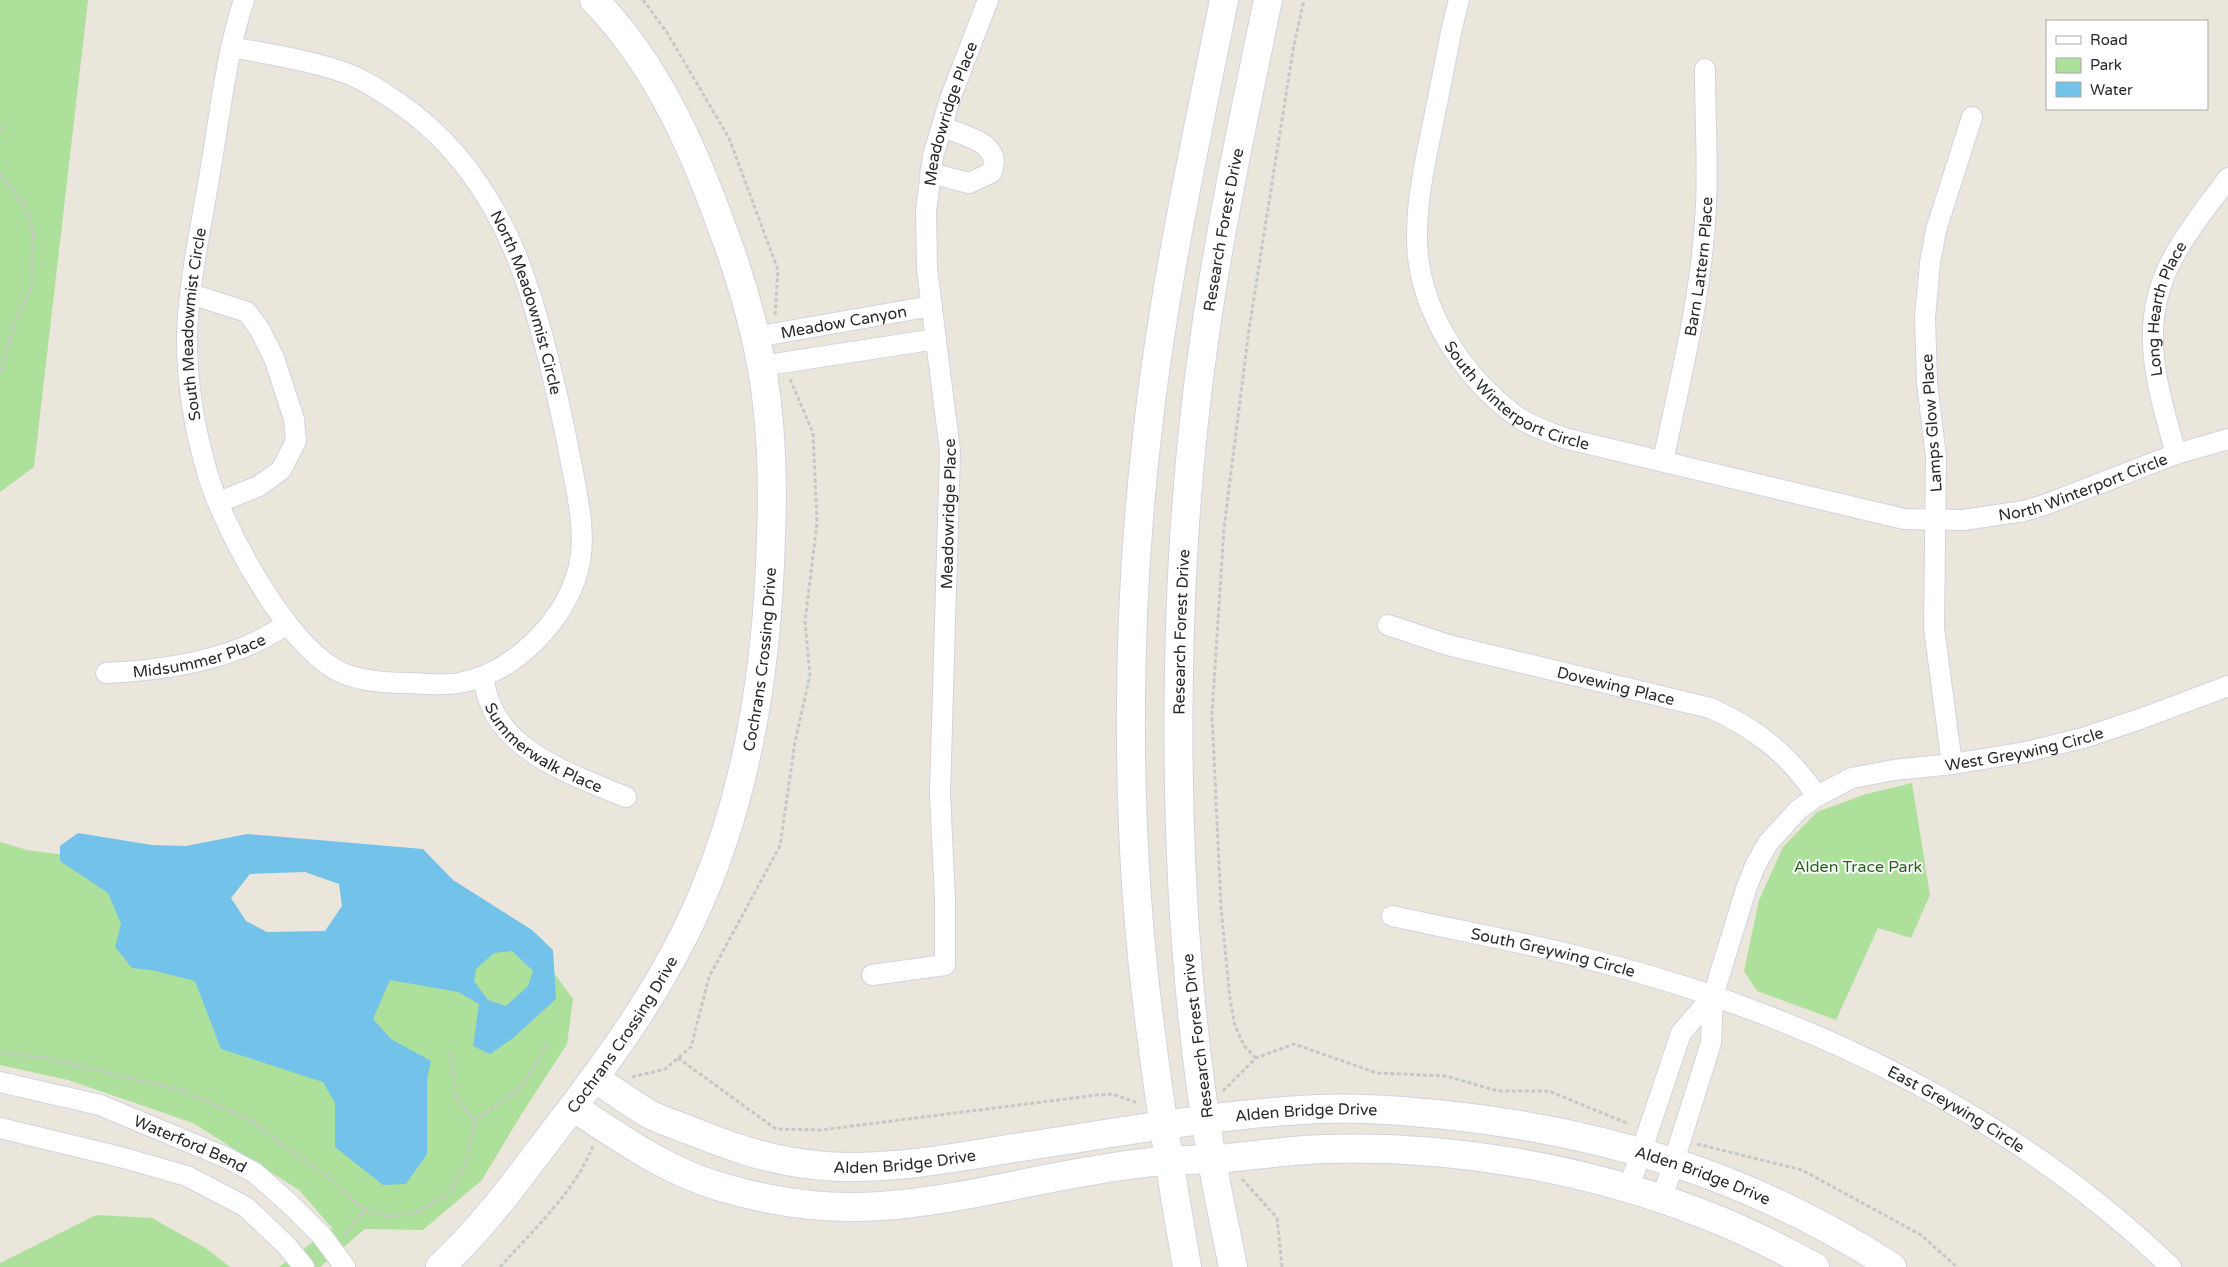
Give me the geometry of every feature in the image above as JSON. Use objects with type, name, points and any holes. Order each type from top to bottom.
[{"type":"street","name":"South Meadowmist Circle","points":[[244,0],[230,47],[191,294],[187,336],[191,393],[209,479],[237,543],[287,625],[303,644],[334,669],[355,677],[396,683],[457,684],[482,677]]},
{"type":"street","name":"Cochrans Crossing Drive","points":[[440,1267],[461,1248],[496,1207],[573,1107],[634,1022],[668,967],[702,897],[736,803],[763,666],[770,586],[774,476],[767,400],[773,364],[766,335],[739,273],[706,183],[671,107],[614,20],[594,0]]},
{"type":"street","name":"Meadowridge Place","points":[[872,975],[945,964],[945,901],[940,793],[944,576],[949,507],[950,451],[927,269],[926,211],[930,174],[942,127],[988,0]]},
{"type":"street","points":[[1188,1267],[1169,1162],[1149,1024],[1136,874],[1131,726],[1136,573],[1146,440],[1162,323],[1224,0]]},
{"type":"street","name":"Research Forest Drive","points":[[1234,1267],[1212,1159],[1193,1022],[1180,872],[1178,725],[1181,576],[1205,336],[1231,183],[1268,0]]},
{"type":"street","name":"South Winterport Circle","points":[[1459,0],[1422,180],[1418,212],[1419,263],[1436,318],[1443,332],[1470,371],[1503,405],[1521,419],[1564,438],[1904,519],[1935,519]]},
{"type":"street","name":"North Meadowmist Circle","points":[[230,47],[302,60],[343,72],[380,90],[416,115],[436,131],[473,174],[501,220],[527,283],[550,355],[558,392],[579,509],[579,566],[563,605],[548,628],[516,657],[482,677]]},
{"type":"street","name":"Barn Lattern Place","points":[[1663,461],[1695,314],[1701,264],[1706,206],[1704,69]]},
{"type":"street","name":"Lamps Glow Place","points":[[1952,764],[1934,628],[1936,458],[1925,349],[1926,293],[1936,230],[1972,117]]},
{"type":"street","points":[[930,174],[969,183],[991,173],[994,166],[993,154],[987,145],[942,127]]},
{"type":"street","name":"Long Hearth Place","points":[[2176,454],[2156,383],[2152,361],[2155,310],[2161,284],[2174,255],[2228,178]]},
{"type":"street","points":[[191,294],[247,312],[260,330],[274,358],[294,419],[296,441],[281,470],[259,486],[219,502]]},
{"type":"street","name":"Meadow Canyon","points":[[766,335],[932,306]]},
{"type":"street","name":"Meadow Canyon","points":[[773,364],[936,339]]},
{"type":"street","name":"North Winterport Circle","points":[[1935,519],[1984,518],[2024,511],[2176,454],[2228,439]]},
{"type":"street","name":"Midsummer Place","points":[[106,673],[146,671],[195,662],[243,648],[287,625]]},
{"type":"street","name":"Dovewing Place","points":[[1388,625],[1448,645],[1710,708],[1750,728],[1770,742],[1800,772],[1816,796]]},
{"type":"street","name":"Summerwalk Place","points":[[482,677],[490,704],[504,726],[532,753],[567,773],[626,797]]},
{"type":"street","name":"West Greywing Circle","points":[[1816,796],[1852,778],[1894,770],[1952,764],[2026,752],[2083,738],[2228,686]]},
{"type":"street","points":[[1662,1199],[1711,1043],[1713,996],[1756,864],[1768,842],[1782,826],[1816,796]]},
{"type":"street","name":"South Greywing Circle","points":[[1392,916],[1596,961],[1713,996]]},
{"type":"street","points":[[1629,1188],[1681,1033],[1713,996]]},
{"type":"street","name":"East Greywing Circle","points":[[1713,996],[1774,1018],[1873,1060],[1980,1119],[2083,1190],[2132,1230],[2171,1267]]},
{"type":"street","name":"Alden Bridge Drive","points":[[594,1078],[654,1116],[728,1146],[803,1164],[840,1167],[916,1163],[1207,1120],[1319,1109],[1408,1112],[1488,1120],[1560,1131],[1641,1151],[1674,1162],[1757,1195],[1862,1248],[1892,1267]]},
{"type":"street","name":"Waterford Bend","points":[[0,1082],[100,1105],[227,1158],[255,1173],[291,1204],[322,1236],[345,1267]]},
{"type":"street","points":[[573,1107],[640,1151],[717,1186],[758,1197],[800,1204],[879,1206],[926,1201],[1136,1164],[1323,1149],[1408,1150],[1486,1158],[1629,1188],[1738,1228],[1816,1267]]},
{"type":"street","name":"Waterford Bend","points":[[0,1128],[124,1158],[187,1176],[246,1208],[286,1245],[304,1267]]},
{"type":"path","points":[[642,0],[666,31],[729,138],[778,270],[775,320],[766,335]]},
{"type":"path","points":[[1256,1058],[1245,1047],[1235,1026],[1230,999],[1221,908],[1212,714],[1224,528],[1249,329],[1292,50],[1304,0]]},
{"type":"path","points":[[0,130],[4,123]]},
{"type":"path","points":[[0,174],[27,209],[33,233],[31,288],[15,322],[0,372]]},
{"type":"path","points":[[617,1093],[630,1078],[665,1069],[691,1048],[709,977],[780,846],[795,742],[810,675],[805,622],[817,522],[813,433],[791,382],[773,364]]},
{"type":"path","points":[[365,1210],[389,1217],[418,1212],[450,1192],[466,1164],[475,1121],[522,1086],[547,1044]]},
{"type":"path","points":[[450,1051],[457,1100],[475,1121]]},
{"type":"path","points":[[500,1267],[551,1210],[586,1165],[600,1124]]},
{"type":"green space","points":[[0,0],[88,0],[34,467],[0,492]]},
{"type":"green space","name":"Alden Trace Park","points":[[1912,783],[1930,895],[1911,938],[1878,928],[1836,1020],[1757,991],[1744,971],[1759,900],[1783,847],[1817,812],[1866,794]]},
{"type":"green space","points":[[0,842],[27,850],[103,860],[256,957],[509,939],[544,959],[573,999],[567,1044],[482,1180],[423,1230],[365,1229],[320,1267],[279,1267],[332,1228],[299,1190],[193,1123],[68,1080],[0,1065]]},
{"type":"green space","points":[[96,1215],[152,1218],[207,1249],[230,1267],[0,1267],[0,1263]]},
{"type":"water","points":[[78,833],[152,845],[186,846],[247,834],[423,849],[453,880],[532,930],[553,950],[556,999],[512,1039],[490,1054],[473,1046],[479,1004],[458,992],[390,980],[373,1019],[391,1039],[431,1061],[427,1079],[427,1154],[406,1184],[383,1185],[335,1147],[335,1103],[323,1082],[221,1049],[195,981],[151,970],[132,968],[115,947],[121,924],[108,893],[60,861],[60,846]],"holes":[[[305,872],[339,884],[342,906],[325,931],[267,932],[246,921],[231,898],[250,874]],[[512,951],[533,971],[528,986],[506,1006],[488,1000],[474,981],[476,969],[494,953]]]}]
